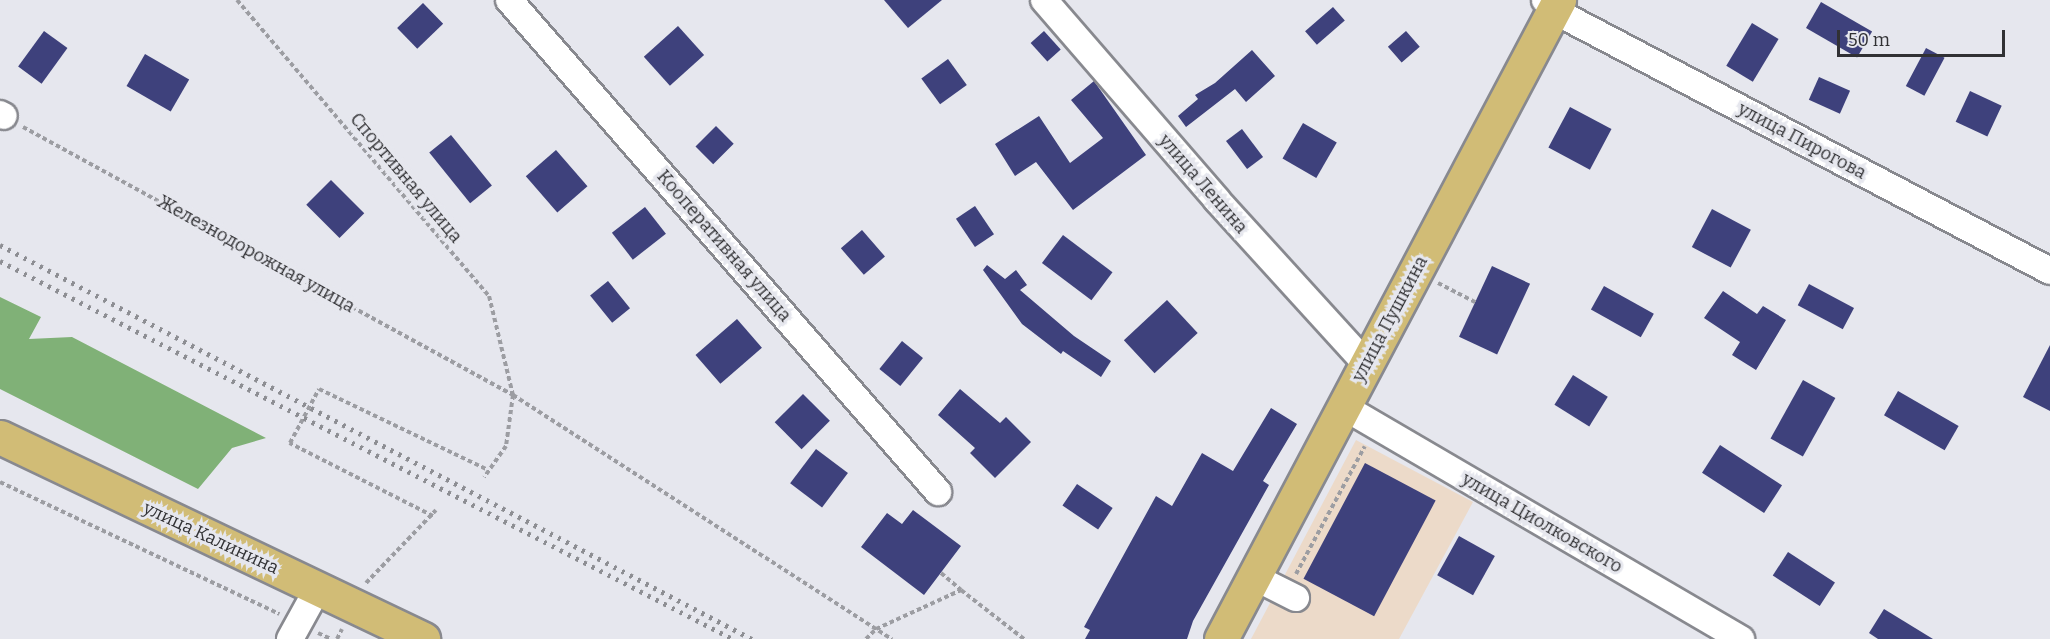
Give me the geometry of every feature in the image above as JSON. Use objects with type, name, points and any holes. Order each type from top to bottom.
[{"type":"main road","name":"улица Пушкина","points":[[1221,639],[1553,3]]},
{"type":"main road","name":"улица Калинина","points":[[0,437],[423,639]]},
{"type":"street","name":"Кооперативная улица","points":[[509,0],[938,492]]},
{"type":"street","name":"улица Ленина","points":[[1044,0],[1247,234],[1366,364]]},
{"type":"street","name":"улица Пирогова","points":[[1553,3],[2050,271]]},
{"type":"street","name":"улица Циолковского","points":[[1344,407],[1741,639]]},
{"type":"street","points":[[1254,577],[1291,596]]},
{"type":"street","points":[[294,631],[318,588]]},
{"type":"path","name":"Спортивная улица","points":[[237,0],[489,296],[513,395]]},
{"type":"path","name":"Железнодорожная улица","points":[[2,115],[513,395],[892,639]]},
{"type":"path","points":[[1431,279],[1475,302]]},
{"type":"path","points":[[433,516],[290,443],[319,389],[488,470]]},
{"type":"path","points":[[484,477],[506,446],[513,395]]},
{"type":"path","points":[[1291,596],[1376,425]]},
{"type":"path","points":[[0,482],[294,631],[331,639]]},
{"type":"path","points":[[337,639],[360,589],[433,516],[436,510]]},
{"type":"path","points":[[941,573],[1024,639]]},
{"type":"path","points":[[866,639],[876,629],[961,590]]},
{"type":"shaded area","points":[[1356,440],[1473,502],[1399,639],[1251,639]]},
{"type":"green space","points":[[0,297],[41,317],[29,339],[72,337],[266,438],[232,448],[198,489],[0,389]]},
{"type":"building","points":[[884,0],[942,0],[908,28]]},
{"type":"building","points":[[1821,2],[1872,32],[1857,57],[1806,28]]},
{"type":"building","points":[[423,3],[443,24],[417,49],[397,28]]},
{"type":"building","points":[[1333,7],[1345,21],[1317,45],[1305,31]]},
{"type":"building","points":[[1752,23],[1779,39],[1753,82],[1726,66]]},
{"type":"building","points":[[678,26],[704,55],[670,86],[644,57]]},
{"type":"building","points":[[44,31],[67,48],[42,84],[18,67]]},
{"type":"building","points":[[1044,31],[1061,50],[1047,62],[1031,43]]},
{"type":"building","points":[[1406,31],[1420,47],[1402,63],[1388,47]]},
{"type":"building","points":[[1926,48],[1945,58],[1924,96],[1906,86]]},
{"type":"building","points":[[1252,50],[1275,76],[1246,102],[1235,89],[1186,127],[1178,116],[1198,99],[1195,95],[1215,83]]},
{"type":"building","points":[[145,54],[189,80],[171,112],[126,86]]},
{"type":"building","points":[[948,59],[967,85],[940,104],[921,78]]},
{"type":"building","points":[[1819,77],[1850,91],[1840,114],[1809,100]]},
{"type":"building","points":[[1094,81],[1146,155],[1073,210],[1036,162],[1015,176],[995,144],[1039,116],[1070,163],[1103,138],[1071,100]]},
{"type":"building","points":[[1970,91],[2002,106],[1987,137],[1956,122]]},
{"type":"building","points":[[1570,107],[1611,129],[1590,170],[1548,148]]},
{"type":"building","points":[[1303,123],[1337,142],[1316,178],[1282,159]]},
{"type":"building","points":[[716,126],[734,144],[713,164],[695,147]]},
{"type":"building","points":[[1242,129],[1263,157],[1247,169],[1226,141]]},
{"type":"building","points":[[451,135],[492,186],[470,203],[429,153]]},
{"type":"building","points":[[556,150],[587,186],[557,212],[526,176]]},
{"type":"building","points":[[331,180],[364,213],[339,238],[306,205]]},
{"type":"building","points":[[975,206],[994,234],[975,247],[956,219]]},
{"type":"building","points":[[645,207],[666,234],[633,260],[612,233]]},
{"type":"building","points":[[1712,209],[1751,230],[1731,268],[1692,247]]},
{"type":"building","points":[[862,230],[885,256],[864,275],[841,248]]},
{"type":"building","points":[[1063,235],[1113,272],[1091,300],[1042,263]]},
{"type":"building","points":[[987,265],[1005,279],[1016,270],[1027,285],[1020,290],[1074,336],[1111,361],[1101,377],[1063,351],[1061,354],[1022,324],[983,270]]},
{"type":"building","points":[[1492,266],[1530,284],[1497,354],[1459,337]]},
{"type":"building","points":[[608,281],[630,308],[612,323],[590,295]]},
{"type":"building","points":[[1809,284],[1854,308],[1843,329],[1798,305]]},
{"type":"building","points":[[1604,286],[1654,314],[1641,337],[1591,310]]},
{"type":"building","points":[[1723,291],[1757,314],[1763,306],[1786,320],[1756,370],[1732,355],[1740,342],[1704,318]]},
{"type":"building","points":[[1167,300],[1198,333],[1155,373],[1124,340]]},
{"type":"building","points":[[737,319],[762,348],[720,384],[695,355]]},
{"type":"building","points":[[902,341],[923,358],[900,386],[879,369]]},
{"type":"building","points":[[2050,345],[2050,411],[2023,397]]},
{"type":"building","points":[[1573,375],[1608,397],[1589,426],[1554,405]]},
{"type":"building","points":[[1803,380],[1835,398],[1803,457],[1771,439]]},
{"type":"building","points":[[960,389],[1000,423],[1006,417],[1031,442],[995,478],[970,453],[975,448],[938,415]]},
{"type":"building","points":[[1898,391],[1959,426],[1945,450],[1884,415]]},
{"type":"building","points":[[803,394],[830,421],[802,449],[775,422]]},
{"type":"building","points":[[1271,408],[1297,424],[1263,481],[1269,485],[1193,621],[1187,639],[1085,639],[1090,630],[1084,627],[1156,496],[1172,506],[1202,453],[1233,471]]},
{"type":"building","points":[[1720,445],[1782,485],[1764,513],[1702,473]]},
{"type":"building","points":[[816,449],[848,473],[822,507],[790,483]]},
{"type":"building","points":[[1365,463],[1436,501],[1374,616],[1303,579]]},
{"type":"building","points":[[1077,484],[1113,508],[1098,530],[1062,506]]},
{"type":"building","points":[[913,510],[961,546],[924,595],[861,547],[887,513],[902,524]]},
{"type":"building","points":[[1459,536],[1495,556],[1473,595],[1437,575]]},
{"type":"building","points":[[1788,552],[1835,582],[1820,606],[1773,575]]},
{"type":"building","points":[[1884,609],[1933,639],[1878,639],[1869,633]]},
{"type":"railway","points":[[0,245],[752,639]]},
{"type":"railway","points":[[0,261],[733,639]]}]
